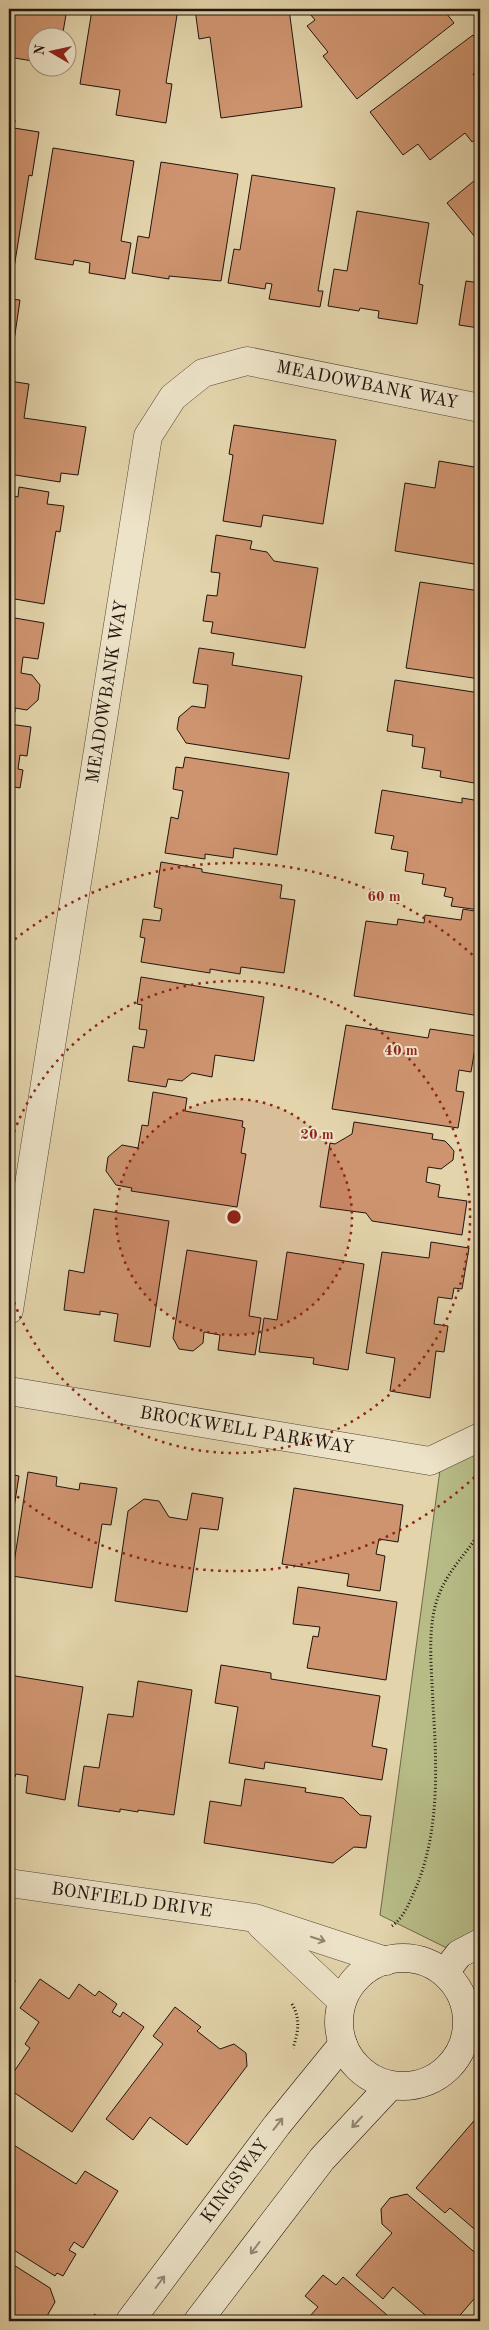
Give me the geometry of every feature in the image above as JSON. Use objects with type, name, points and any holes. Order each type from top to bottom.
[{"type":"street","name":"MEADOWBANK WAY","points":[[9,1310],[148,436],[173,397],[203,373],[247,361],[480,408]]},
{"type":"street","name":"BROCKWELL PARKWAY","points":[[9,1391],[430,1461],[480,1437]]},
{"type":"street","name":"BONFIELD DRIVE","points":[[9,1883],[254,1918],[386,1961]]},
{"type":"street","points":[[254,1918],[342,2001]]},
{"type":"street","points":[[445,1972],[459,1954],[480,1942]]},
{"type":"street","points":[[397,1957],[422,1960],[445,1972],[474,2005],[465,2042],[448,2069],[421,2085],[390,2086],[370,2078],[354,2063],[342,2044],[339,2022],[342,2001],[353,1981],[373,1965],[386,1961],[397,1957]]},
{"type":"street","name":"KINGSWAY","points":[[130,2321],[277,2126],[342,2044]]},
{"type":"street","points":[[198,2321],[322,2159],[390,2086]]},
{"type":"green space","points":[[480,1437],[480,1946],[459,1954],[380,1915],[442,1455]]},
{"type":"building","points":[[9,9],[67,9],[64,28],[28,28],[28,60],[9,57]]},
{"type":"building","points":[[81,9],[178,9],[166,83],[172,84],[166,123],[116,115],[120,90],[80,84],[92,10]]},
{"type":"building","points":[[195,9],[232,9],[232,12],[255,9],[289,9],[302,107],[221,118],[210,37],[199,39]]},
{"type":"building","points":[[306,9],[443,9],[454,23],[357,99],[323,56],[328,52],[307,26],[315,20]]},
{"type":"building","points":[[473,35],[480,44],[480,68],[473,74],[480,83],[480,136],[472,142],[465,133],[430,160],[418,144],[403,155],[370,112]]},
{"type":"building","points":[[9,119],[15,120],[14,128],[39,132],[32,176],[29,175],[9,299]]},
{"type":"building","points":[[53,148],[134,161],[121,241],[131,243],[125,279],[89,273],[90,263],[74,260],[73,265],[35,259]]},
{"type":"building","points":[[161,162],[238,174],[221,281],[169,276],[169,279],[132,273],[138,236],[149,238]]},
{"type":"building","points":[[252,175],[335,188],[318,291],[323,291],[320,307],[269,299],[272,284],[266,283],[265,289],[228,283],[234,249],[240,250]]},
{"type":"building","points":[[480,176],[480,243],[447,203]]},
{"type":"building","points":[[357,211],[429,223],[419,284],[423,285],[417,324],[378,318],[379,311],[360,308],[359,311],[328,306],[334,269],[347,271]]},
{"type":"building","points":[[466,281],[480,283],[480,351],[475,350],[479,328],[459,325]]},
{"type":"building","points":[[9,299],[20,300],[14,341],[9,340]]},
{"type":"building","points":[[9,381],[29,384],[24,418],[86,427],[78,475],[61,473],[60,482],[9,474]]},
{"type":"building","points":[[234,425],[336,440],[323,524],[263,515],[261,527],[223,521],[233,455],[229,454]]},
{"type":"building","points":[[439,461],[480,468],[480,565],[395,551],[405,483],[435,488]]},
{"type":"building","points":[[19,487],[49,492],[47,504],[64,506],[60,532],[56,531],[44,604],[9,598],[9,495],[18,497]]},
{"type":"building","points":[[216,535],[252,541],[250,549],[267,552],[274,561],[318,568],[305,648],[211,633],[213,622],[203,621],[207,595],[217,596],[220,573],[211,572]]},
{"type":"building","points":[[420,582],[480,591],[480,679],[406,668]]},
{"type":"building","points":[[9,617],[44,623],[38,659],[23,657],[21,673],[32,675],[40,685],[38,700],[27,710],[15,708],[15,712],[9,711]]},
{"type":"building","points":[[199,648],[234,653],[232,665],[302,676],[289,759],[186,743],[177,729],[179,717],[192,706],[205,708],[208,685],[193,683]]},
{"type":"building","points":[[395,680],[480,693],[480,784],[440,777],[441,771],[422,768],[425,748],[412,746],[413,735],[387,731]]},
{"type":"building","points":[[9,724],[31,727],[27,756],[20,755],[18,769],[23,770],[20,788],[9,786]]},
{"type":"building","points":[[185,757],[289,773],[277,855],[234,848],[233,858],[205,854],[205,859],[165,853],[171,817],[178,819],[183,791],[173,789],[176,767],[183,768]]},
{"type":"building","points":[[382,790],[462,803],[462,798],[480,801],[480,910],[451,906],[453,898],[444,896],[446,888],[422,884],[424,874],[405,871],[408,852],[391,849],[394,836],[375,833]]},
{"type":"building","points":[[161,862],[202,869],[202,872],[282,885],[280,898],[295,900],[284,973],[241,967],[240,974],[210,969],[210,973],[141,962],[145,938],[140,937],[143,919],[160,921],[162,909],[154,907]]},
{"type":"building","points":[[463,909],[480,912],[480,1016],[354,996],[366,921],[397,925],[398,919],[424,923],[425,915],[461,920]]},
{"type":"building","points":[[141,977],[264,997],[254,1061],[215,1055],[212,1077],[192,1073],[182,1081],[168,1079],[166,1087],[128,1081],[133,1046],[144,1048],[147,1030],[139,1029],[142,1005],[137,1004]]},
{"type":"building","points":[[346,1025],[428,1038],[430,1029],[477,1036],[471,1072],[459,1070],[456,1091],[464,1092],[458,1128],[332,1109]]},
{"type":"building","points":[[153,1092],[187,1098],[185,1111],[243,1121],[242,1127],[245,1128],[241,1153],[246,1154],[237,1207],[131,1191],[132,1188],[116,1185],[106,1171],[108,1157],[122,1145],[138,1148],[142,1125],[148,1126]]},
{"type":"building","points":[[354,1122],[433,1134],[432,1139],[445,1141],[449,1145],[454,1151],[453,1160],[441,1169],[428,1167],[426,1182],[440,1185],[438,1197],[467,1201],[462,1235],[372,1221],[366,1213],[320,1207],[330,1143],[335,1144],[352,1134]]},
{"type":"building","points":[[94,1209],[169,1221],[150,1347],[114,1341],[118,1314],[100,1311],[100,1315],[64,1310],[69,1270],[84,1273]]},
{"type":"building","points":[[431,1242],[469,1248],[462,1289],[454,1288],[452,1299],[438,1297],[434,1324],[448,1326],[444,1352],[436,1351],[430,1398],[390,1391],[395,1358],[366,1353],[382,1252],[429,1258]]},
{"type":"building","points":[[187,1250],[257,1261],[249,1316],[261,1318],[255,1355],[218,1350],[220,1335],[204,1332],[203,1343],[193,1351],[179,1349],[173,1338]]},
{"type":"building","points":[[287,1252],[364,1264],[348,1370],[313,1364],[314,1358],[259,1352],[264,1318],[277,1320]]},
{"type":"building","points":[[28,1472],[57,1477],[56,1486],[79,1490],[80,1483],[117,1488],[111,1525],[102,1524],[92,1588],[12,1576]]},
{"type":"building","points":[[9,1474],[19,1476],[12,1520],[9,1519]]},
{"type":"building","points":[[294,1488],[403,1505],[398,1542],[379,1539],[376,1554],[385,1556],[380,1591],[347,1586],[349,1574],[282,1564]]},
{"type":"building","points":[[192,1493],[223,1498],[218,1530],[200,1528],[187,1612],[115,1601],[128,1511],[144,1499],[159,1501],[169,1517],[187,1520]]},
{"type":"building","points":[[298,1587],[397,1602],[386,1680],[307,1668],[313,1636],[318,1637],[320,1627],[293,1624]]},
{"type":"building","points":[[221,1665],[271,1673],[271,1679],[380,1696],[372,1746],[387,1749],[382,1780],[265,1762],[264,1769],[229,1763],[238,1707],[215,1703]]},
{"type":"building","points":[[9,1675],[83,1687],[65,1800],[26,1793],[28,1776],[16,1774],[15,1777],[9,1776]]},
{"type":"building","points":[[138,1681],[192,1690],[174,1815],[120,1809],[120,1812],[78,1806],[84,1766],[99,1768],[108,1714],[133,1717]]},
{"type":"building","points":[[245,1779],[306,1788],[305,1792],[343,1798],[360,1815],[371,1816],[366,1848],[354,1847],[333,1863],[204,1843],[210,1801],[241,1806]]},
{"type":"building","points":[[9,1979],[15,1980],[9,2016]]},
{"type":"building","points":[[40,1979],[69,1999],[79,1984],[95,1996],[99,1991],[117,2004],[112,2012],[120,2017],[123,2012],[144,2027],[72,2132],[9,2089],[9,2079],[30,2048],[25,2044],[39,2022],[20,2008]]},
{"type":"building","points":[[175,2007],[201,2027],[197,2031],[220,2049],[234,2044],[246,2053],[247,2066],[187,2145],[150,2117],[133,2140],[106,2119],[163,2044],[153,2036]]},
{"type":"building","points":[[479,2115],[480,2234],[450,2208],[445,2213],[416,2188]]},
{"type":"building","points":[[9,2142],[76,2184],[85,2171],[118,2191],[83,2248],[74,2242],[69,2250],[76,2254],[63,2276],[57,2273],[55,2276],[9,2247]]},
{"type":"building","points":[[407,2194],[480,2257],[480,2292],[455,2321],[432,2321],[393,2287],[383,2299],[356,2275],[392,2233],[382,2224],[381,2209],[390,2198]]},
{"type":"building","points":[[9,2262],[50,2288],[55,2302],[47,2316],[36,2321],[28,2316],[25,2321],[9,2321]]},
{"type":"building","points":[[323,2275],[336,2285],[343,2277],[394,2321],[314,2321],[310,2316],[318,2307],[305,2296]]}]
